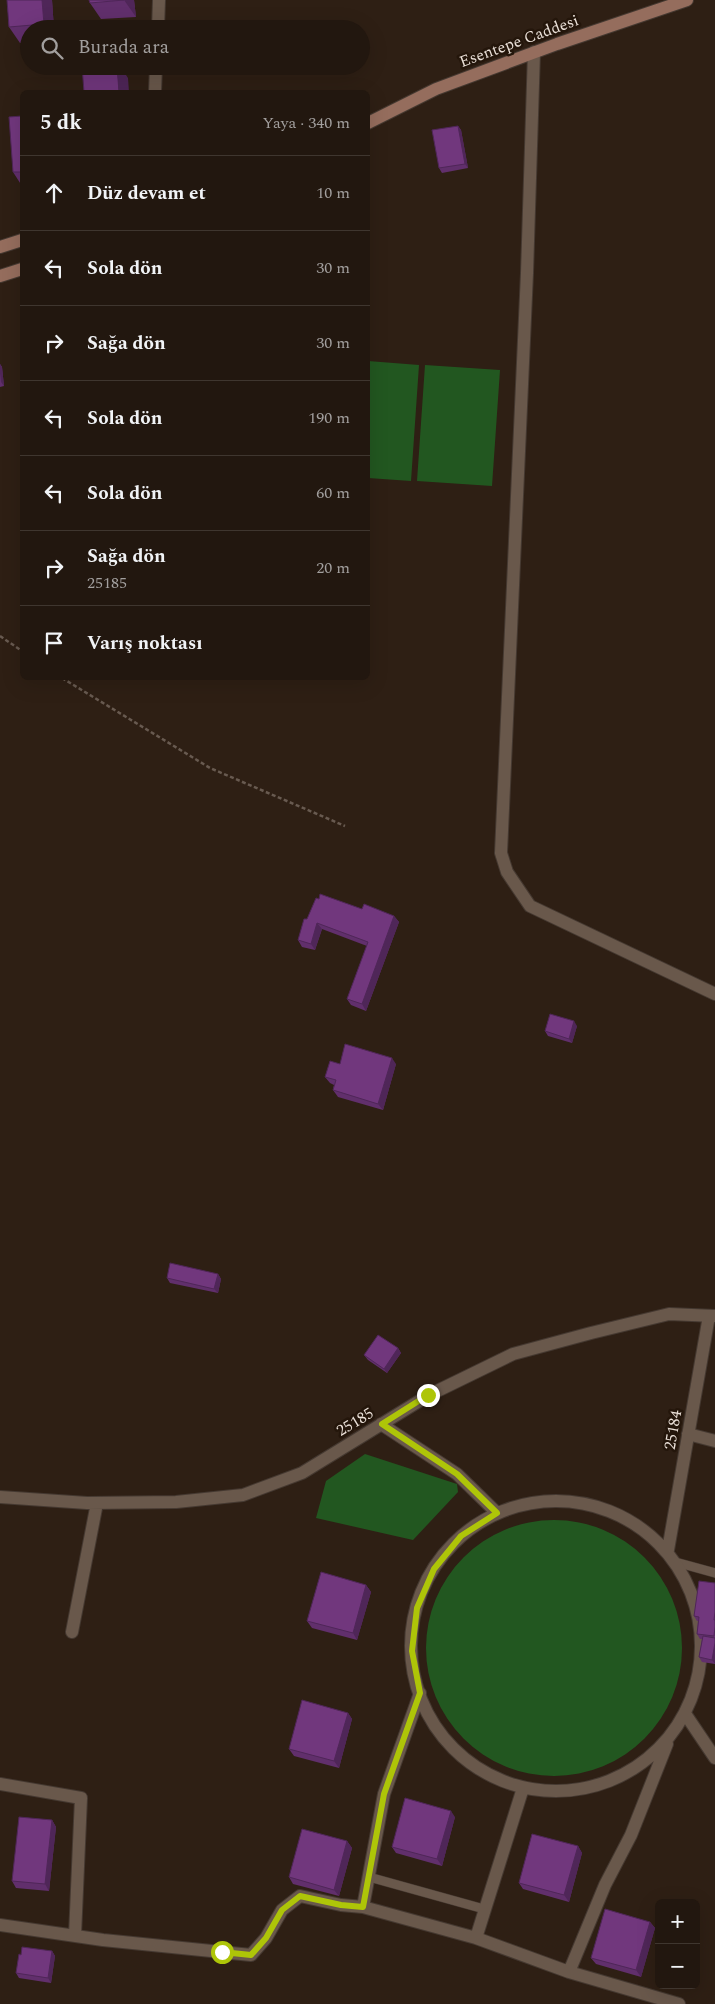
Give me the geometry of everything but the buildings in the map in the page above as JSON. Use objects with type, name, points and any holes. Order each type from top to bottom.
[{"type":"street","points":[[158,20],[159,0]]},
{"type":"street","name":"Esentepe Caddesi","points":[[370,122],[436,89],[534,52],[686,0]]},
{"type":"street","points":[[534,52],[527,283],[502,853],[507,872],[530,906],[715,994]]},
{"type":"street","points":[[155,90],[156,75]]},
{"type":"street","points":[[0,247],[20,241]]},
{"type":"street","points":[[0,276],[20,270]]},
{"type":"street","name":"25185","points":[[0,1497],[96,1503],[176,1502],[243,1494],[302,1473],[428,1395],[513,1354],[669,1314],[712,1316]]},
{"type":"street","name":"25184","points":[[668,1550],[688,1434],[712,1316]]},
{"type":"street","points":[[382,1424],[457,1474],[497,1513]]},
{"type":"street","points":[[688,1434],[715,1441]]},
{"type":"street","points":[[569,1972],[606,1885],[631,1835],[668,1742],[686,1715],[696,1679],[696,1638],[691,1599],[679,1564],[668,1550],[645,1528],[625,1516],[589,1502],[558,1499],[527,1503],[497,1513],[461,1536],[434,1569],[417,1608],[412,1651],[420,1693],[436,1726],[459,1754],[489,1775],[522,1788],[562,1792],[602,1785],[638,1768],[668,1742]]},
{"type":"street","points":[[72,1632],[96,1503]]},
{"type":"street","points":[[363,1907],[384,1794],[420,1693]]},
{"type":"street","points":[[686,1715],[715,1758]]},
{"type":"street","points":[[0,1784],[81,1798],[74,1935]]},
{"type":"street","points":[[476,1938],[522,1788]]},
{"type":"street","points":[[0,1925],[251,1955],[266,1938],[282,1910],[300,1896],[341,1905],[363,1907],[476,1938],[569,1972],[679,2004]]},
{"type":"lane","points":[[679,1564],[715,1573]]},
{"type":"lane","points":[[369,1877],[484,1909]]},
{"type":"path","points":[[0,636],[20,650]]},
{"type":"path","points":[[65,680],[210,768],[345,826]]},
{"type":"green space","points":[[370,361],[419,365],[411,481],[370,478]]},
{"type":"green space","points":[[425,365],[500,370],[492,486],[417,481]]},
{"type":"green space","points":[[365,1454],[457,1484],[458,1492],[413,1540],[316,1518],[326,1481]]},
{"type":"green space","points":[[554,1520],[591,1526],[614,1535],[635,1549],[653,1567],[672,1599],[679,1623],[682,1648],[676,1685],[667,1708],[653,1729],[635,1747],[603,1766],[579,1773],[554,1776],[517,1770],[494,1761],[473,1747],[455,1729],[436,1697],[429,1673],[426,1648],[432,1611],[441,1588],[455,1567],[473,1549],[505,1530],[529,1523]]},
{"type":"route","points":[[222,1952],[251,1955],[266,1938],[282,1910],[300,1896],[341,1905],[363,1907],[384,1794],[420,1693],[412,1651],[417,1608],[434,1569],[461,1536],[497,1513],[457,1474],[382,1424],[428,1395]]}]
